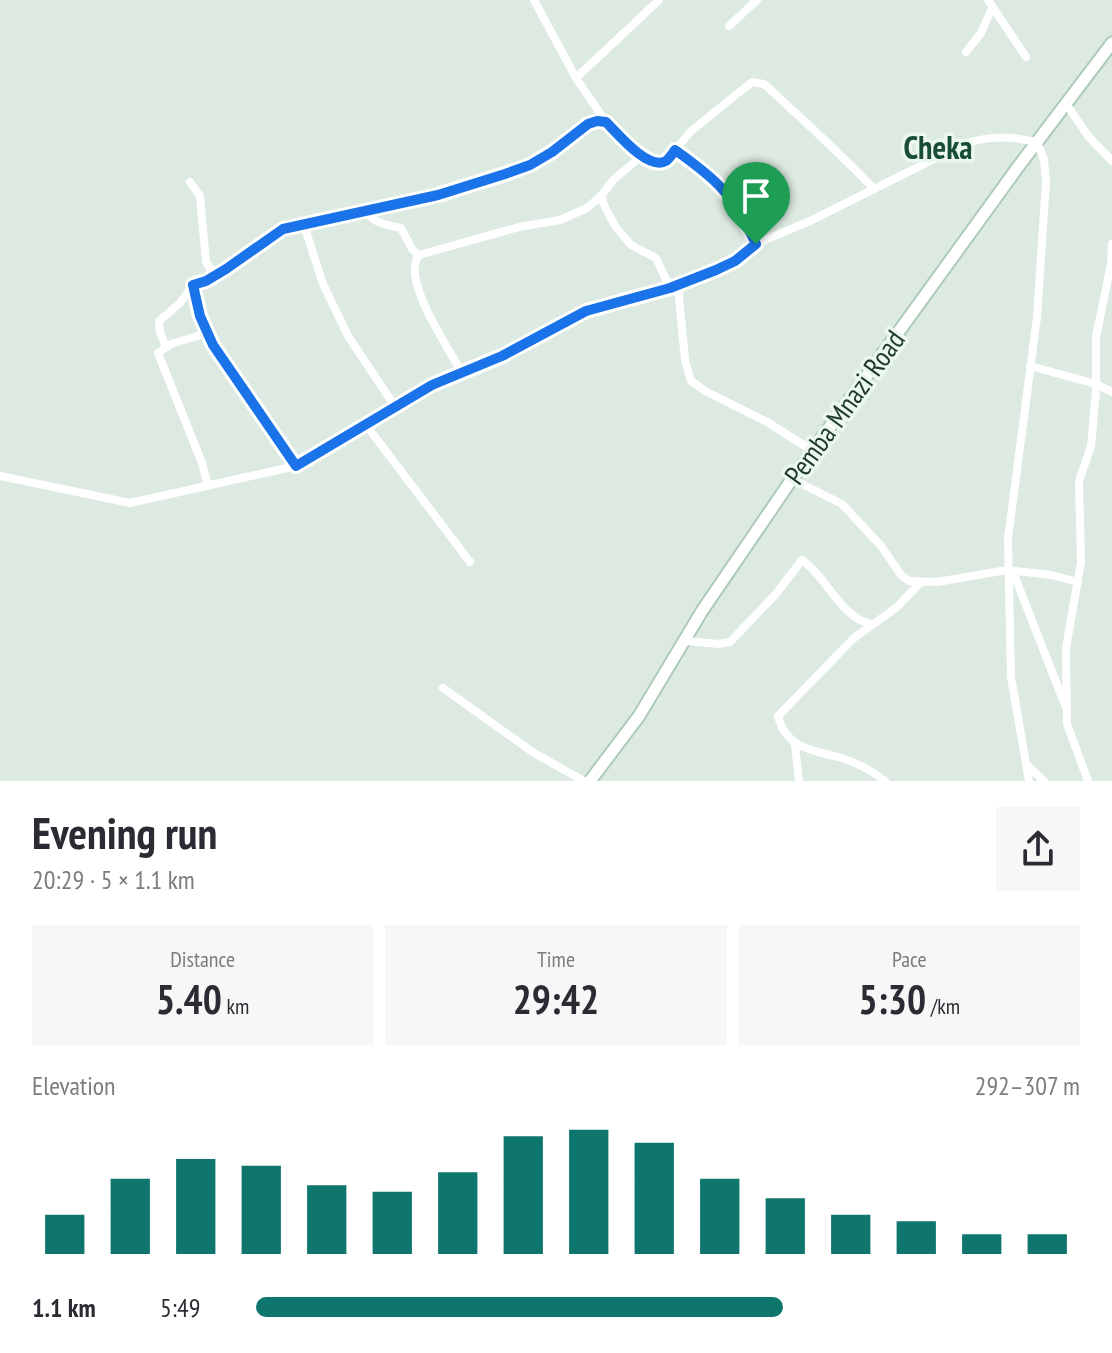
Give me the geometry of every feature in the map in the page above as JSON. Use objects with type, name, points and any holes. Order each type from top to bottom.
[{"type":"main road","name":"Pemba Mnazi Road","points":[[590,781],[639,716],[702,611],[792,479],[1112,43]]},
{"type":"street","points":[[534,0],[576,78],[606,122],[645,158],[666,161],[691,131],[752,82],[758,82],[764,84],[874,189]]},
{"type":"street","points":[[576,78],[659,0]]},
{"type":"street","points":[[729,26],[757,0]]},
{"type":"street","points":[[966,52],[981,33],[990,4]]},
{"type":"street","points":[[990,4],[1026,57]]},
{"type":"street","points":[[1067,105],[1088,136],[1112,161]]},
{"type":"street","points":[[166,347],[159,321],[180,303],[193,285],[215,276],[280,231],[303,222],[438,195],[505,174],[530,165],[552,152],[588,124],[606,122]]},
{"type":"street","points":[[0,476],[121,503],[296,466],[432,385],[502,356],[586,311],[674,287],[726,266],[756,244],[973,141],[999,137],[1037,142],[1044,160],[1046,182],[1037,317],[1008,539],[1011,677],[1029,781]]},
{"type":"street","points":[[675,150],[727,191],[756,244]]},
{"type":"street","points":[[462,373],[425,307],[415,271],[415,260],[419,255],[519,227],[560,220],[587,208],[631,162],[645,158]]},
{"type":"street","points":[[190,182],[200,196],[206,262],[215,276]]},
{"type":"street","points":[[602,195],[615,226],[631,245],[656,258],[674,287],[691,381],[813,451]]},
{"type":"street","points":[[363,209],[380,225],[401,228],[412,249],[419,255]]},
{"type":"street","points":[[303,222],[323,284],[348,336],[396,408]]},
{"type":"street","points":[[1088,781],[1071,738],[1066,648],[1081,562],[1079,481],[1091,446],[1096,337],[1110,277],[1112,244]]},
{"type":"street","points":[[1110,277],[1112,292]]},
{"type":"street","points":[[193,285],[200,316],[222,361],[296,466]]},
{"type":"street","points":[[207,333],[166,347],[158,353],[202,463],[208,486]]},
{"type":"street","points":[[1030,366],[1096,384],[1112,392]]},
{"type":"street","points":[[366,425],[470,562]]},
{"type":"street","points":[[792,479],[842,504],[881,546],[905,579],[921,582],[1010,571],[1040,573],[1078,582]]},
{"type":"street","points":[[686,641],[730,642],[781,588],[802,560],[852,614],[862,622],[871,624]]},
{"type":"street","points":[[1010,571],[1067,709]]},
{"type":"street","points":[[799,781],[795,744],[778,720],[782,709],[871,624],[896,608],[921,582]]},
{"type":"street","points":[[443,688],[534,753],[584,781]]},
{"type":"street","points":[[795,744],[860,764],[885,781]]},
{"type":"street","points":[[1026,765],[1044,781]]},
{"type":"district","name":"Cheka","points":[[938,147]]},
{"type":"route","points":[[597,121],[606,122],[645,158],[666,161],[675,150],[696,166],[734,200],[756,244],[735,261],[716,270],[670,288],[586,311],[502,356],[432,385],[296,466],[222,361],[200,316],[193,285],[226,269],[283,229],[303,222],[438,195],[488,180],[530,165],[588,124],[597,121]]}]
